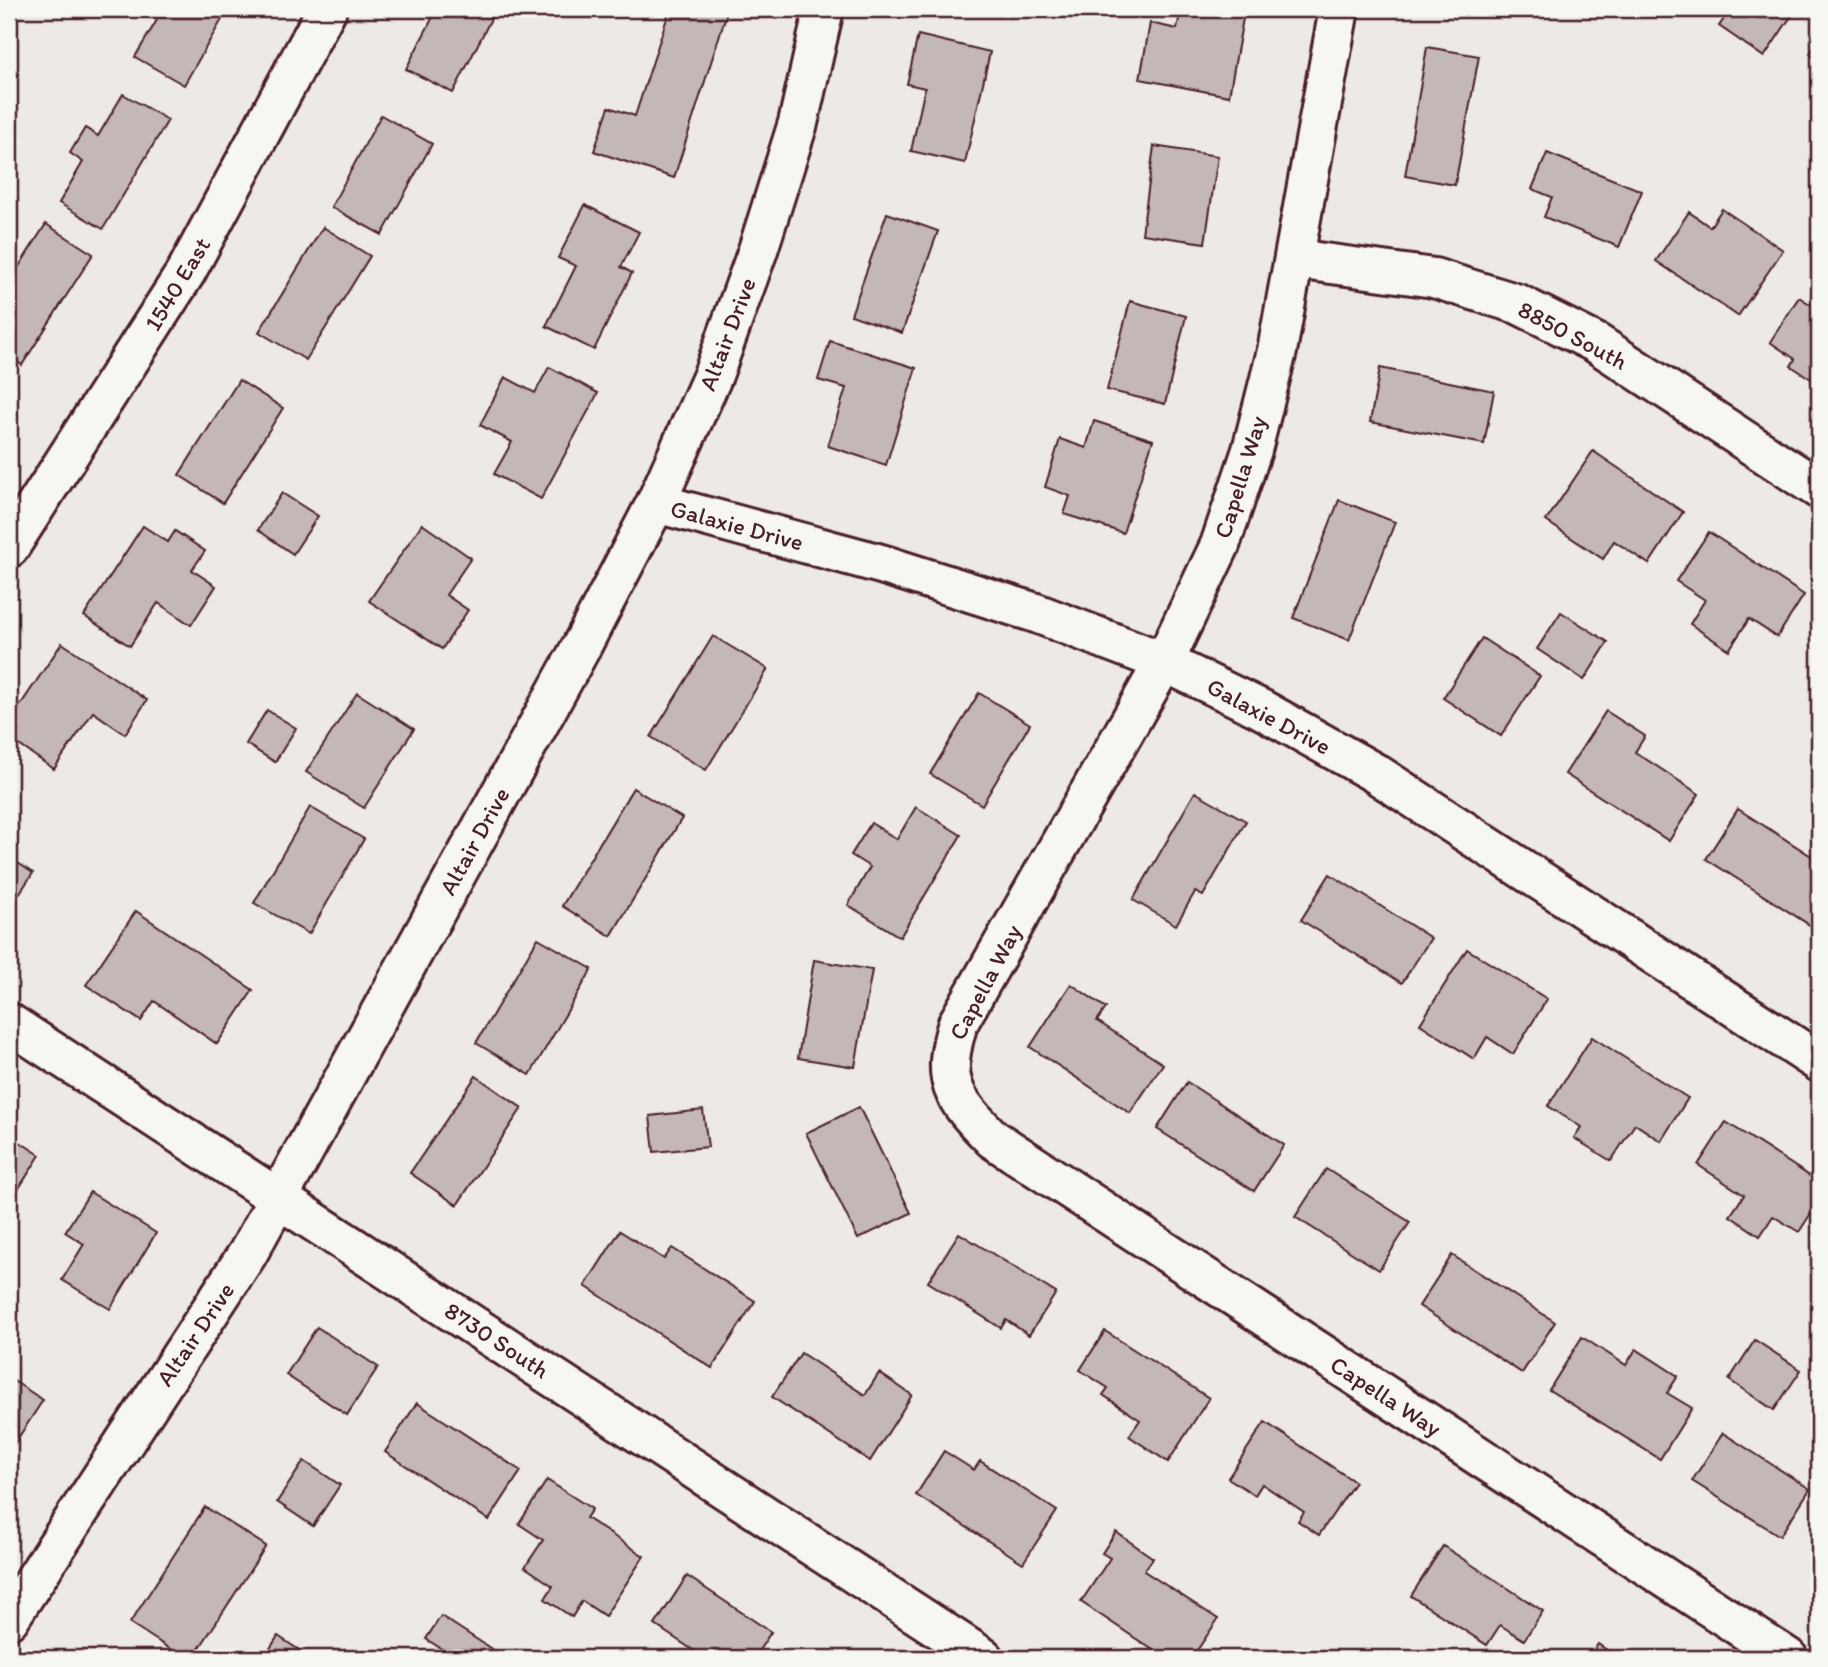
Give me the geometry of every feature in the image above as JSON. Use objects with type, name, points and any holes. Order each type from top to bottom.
[{"type":"street","name":"1540 East","points":[[9,548],[186,272],[327,9]]},
{"type":"street","name":"Altair Drive","points":[[9,1619],[248,1253],[280,1199],[307,1142],[579,651],[656,503],[713,375],[758,250],[798,123],[824,9]]},
{"type":"street","name":"Capella Way","points":[[1339,9],[1277,351],[1252,450],[1220,545],[1164,662],[958,1023],[949,1052],[950,1077],[965,1111],[993,1139],[1788,1658]]},
{"type":"street","name":"8850 South","points":[[1295,259],[1434,278],[1518,304],[1596,343],[1819,489]]},
{"type":"street","name":"Galaxie Drive","points":[[656,503],[881,564],[1010,604],[1164,662],[1261,709],[1375,773],[1819,1062]]},
{"type":"street","name":"8730 South","points":[[9,1023],[984,1658]]},
{"type":"building","points":[[139,9],[228,9],[184,85],[135,57],[157,20]]},
{"type":"building","points":[[437,9],[496,9],[453,93],[406,69]]},
{"type":"building","points":[[670,9],[728,9],[674,178],[594,151],[609,107],[635,116]]},
{"type":"building","points":[[1181,9],[1218,9],[1244,13],[1229,96],[1140,79],[1150,23],[1177,29]]},
{"type":"building","points":[[1731,9],[1796,9],[1764,57],[1719,26]]},
{"type":"building","points":[[918,35],[990,52],[965,163],[911,151],[925,88],[907,84]]},
{"type":"building","points":[[1819,39],[1819,60],[1810,54]]},
{"type":"building","points":[[1427,47],[1479,56],[1455,185],[1405,176]]},
{"type":"building","points":[[123,94],[168,120],[103,229],[59,203],[83,162],[70,153],[85,128],[98,136]]},
{"type":"building","points":[[381,115],[432,144],[382,235],[331,207]]},
{"type":"building","points":[[1154,146],[1218,156],[1205,243],[1142,234]]},
{"type":"building","points":[[1547,153],[1642,191],[1619,247],[1544,217],[1552,197],[1532,189]]},
{"type":"building","points":[[585,205],[639,232],[621,267],[632,273],[594,350],[546,326],[576,266],[558,258]]},
{"type":"building","points":[[1722,209],[1783,250],[1738,316],[1656,261],[1689,212],[1710,227]]},
{"type":"building","points":[[887,213],[938,231],[902,333],[851,315]]},
{"type":"building","points":[[46,224],[93,254],[22,365],[9,356],[9,282]]},
{"type":"building","points":[[323,227],[370,256],[306,360],[259,332]]},
{"type":"building","points":[[1799,297],[1819,310],[1819,384],[1791,366],[1795,359],[1770,342]]},
{"type":"building","points":[[1130,301],[1186,316],[1165,404],[1107,390]]},
{"type":"building","points":[[830,341],[916,368],[886,465],[828,446],[846,388],[818,380]]},
{"type":"building","points":[[549,367],[598,393],[541,499],[494,474],[512,442],[480,425],[505,377],[535,393]]},
{"type":"building","points":[[1380,368],[1494,391],[1484,444],[1370,422]]},
{"type":"building","points":[[239,380],[283,408],[223,503],[179,475]]},
{"type":"building","points":[[1094,421],[1153,440],[1123,533],[1064,514],[1070,496],[1045,487],[1060,439],[1086,448]]},
{"type":"building","points":[[1593,451],[1683,512],[1649,564],[1614,541],[1603,559],[1546,521]]},
{"type":"building","points":[[282,493],[318,516],[293,554],[258,530]]},
{"type":"building","points":[[1339,500],[1395,522],[1349,640],[1293,618]]},
{"type":"building","points":[[422,524],[471,558],[446,595],[468,610],[442,649],[369,601]]},
{"type":"building","points":[[143,526],[168,542],[175,531],[205,551],[192,570],[216,586],[191,625],[158,603],[130,646],[84,616]]},
{"type":"building","points":[[1709,532],[1804,595],[1777,637],[1749,619],[1729,650],[1690,624],[1705,600],[1676,581]]},
{"type":"building","points":[[1561,612],[1608,642],[1584,680],[1537,649]]},
{"type":"building","points":[[713,636],[768,669],[706,770],[651,737]]},
{"type":"building","points":[[1482,638],[1540,676],[1501,736],[1443,698]]},
{"type":"building","points":[[62,643],[147,700],[125,734],[93,712],[54,769],[9,738],[9,722]]},
{"type":"building","points":[[357,693],[414,729],[364,808],[306,772]]},
{"type":"building","points":[[979,693],[1030,724],[982,805],[930,774]]},
{"type":"building","points":[[267,710],[296,728],[275,762],[246,744]]},
{"type":"building","points":[[1606,711],[1645,736],[1635,752],[1699,794],[1669,841],[1565,774]]},
{"type":"building","points":[[633,788],[682,818],[611,936],[562,906]]},
{"type":"building","points":[[1195,792],[1246,821],[1203,896],[1195,892],[1176,925],[1133,900]]},
{"type":"building","points":[[310,807],[364,839],[309,934],[254,903]]},
{"type":"building","points":[[916,807],[961,835],[900,937],[848,905],[870,867],[851,855],[871,823],[897,839]]},
{"type":"building","points":[[1738,809],[1819,861],[1819,924],[1816,929],[1706,859]]},
{"type":"building","points":[[9,857],[33,873],[9,909]]},
{"type":"building","points":[[1330,874],[1431,938],[1402,983],[1301,920]]},
{"type":"building","points":[[136,911],[253,990],[217,1044],[154,1001],[141,1021],[86,985]]},
{"type":"building","points":[[538,938],[592,969],[530,1075],[476,1043]]},
{"type":"building","points":[[1467,949],[1547,999],[1513,1054],[1487,1037],[1474,1059],[1420,1024]]},
{"type":"building","points":[[814,960],[872,970],[855,1067],[798,1058]]},
{"type":"building","points":[[1071,984],[1106,1008],[1097,1021],[1163,1064],[1130,1113],[1030,1047]]},
{"type":"building","points":[[1592,1037],[1688,1098],[1661,1141],[1635,1124],[1611,1161],[1574,1138],[1581,1127],[1548,1106]]},
{"type":"building","points":[[476,1076],[522,1108],[457,1205],[410,1173]]},
{"type":"building","points":[[1187,1082],[1284,1145],[1254,1191],[1157,1129]]},
{"type":"building","points":[[859,1107],[911,1213],[858,1239],[806,1133]]},
{"type":"building","points":[[703,1110],[708,1147],[654,1152],[650,1116]]},
{"type":"building","points":[[1726,1122],[1819,1182],[1819,1201],[1799,1232],[1773,1216],[1760,1236],[1730,1216],[1744,1195],[1698,1165]]},
{"type":"building","points":[[9,1135],[40,1155],[12,1199],[9,1197]]},
{"type":"building","points":[[1326,1169],[1410,1222],[1379,1270],[1295,1217]]},
{"type":"building","points":[[90,1192],[156,1233],[110,1309],[62,1280],[84,1244],[65,1232]]},
{"type":"building","points":[[620,1231],[664,1259],[672,1248],[755,1301],[712,1368],[585,1286]]},
{"type":"building","points":[[959,1233],[1056,1293],[1029,1335],[1006,1320],[1001,1328],[928,1282]]},
{"type":"building","points":[[1452,1255],[1555,1322],[1522,1373],[1419,1306]]},
{"type":"building","points":[[317,1327],[378,1367],[347,1415],[286,1375]]},
{"type":"building","points":[[1105,1331],[1209,1398],[1168,1462],[1129,1436],[1140,1420],[1103,1395],[1108,1388],[1080,1370]]},
{"type":"building","points":[[1582,1337],[1626,1365],[1636,1349],[1678,1376],[1667,1393],[1692,1408],[1660,1459],[1549,1390]]},
{"type":"building","points":[[1755,1340],[1801,1370],[1774,1410],[1729,1380]]},
{"type":"building","points":[[801,1353],[865,1395],[879,1373],[912,1395],[870,1461],[772,1397]]},
{"type":"building","points":[[9,1378],[43,1400],[9,1452]]},
{"type":"building","points":[[417,1403],[521,1471],[489,1520],[385,1452]]},
{"type":"building","points":[[1265,1422],[1355,1482],[1319,1535],[1298,1521],[1304,1512],[1262,1484],[1255,1495],[1228,1478]]},
{"type":"building","points":[[1723,1433],[1810,1489],[1780,1536],[1692,1481]]},
{"type":"building","points":[[944,1451],[974,1470],[980,1461],[1057,1511],[1023,1563],[916,1495]]},
{"type":"building","points":[[304,1461],[340,1485],[313,1526],[277,1502]]},
{"type":"building","points":[[547,1480],[592,1509],[586,1518],[644,1556],[605,1616],[582,1601],[572,1617],[545,1599],[553,1586],[525,1567],[543,1540],[519,1524]]},
{"type":"building","points":[[205,1507],[266,1546],[193,1658],[184,1658],[130,1623]]},
{"type":"building","points":[[1116,1532],[1153,1558],[1144,1571],[1218,1619],[1192,1658],[1165,1658],[1081,1602],[1110,1558],[1102,1553]]},
{"type":"building","points":[[1443,1546],[1543,1611],[1524,1640],[1500,1625],[1487,1645],[1411,1596]]},
{"type":"building","points":[[687,1576],[771,1632],[754,1658],[705,1658],[655,1625]]},
{"type":"building","points":[[441,1616],[493,1650],[488,1658],[456,1658],[426,1639]]},
{"type":"building","points":[[278,1636],[311,1658],[264,1658]]},
{"type":"building","points":[[1598,1644],[1619,1658],[1589,1658]]}]
